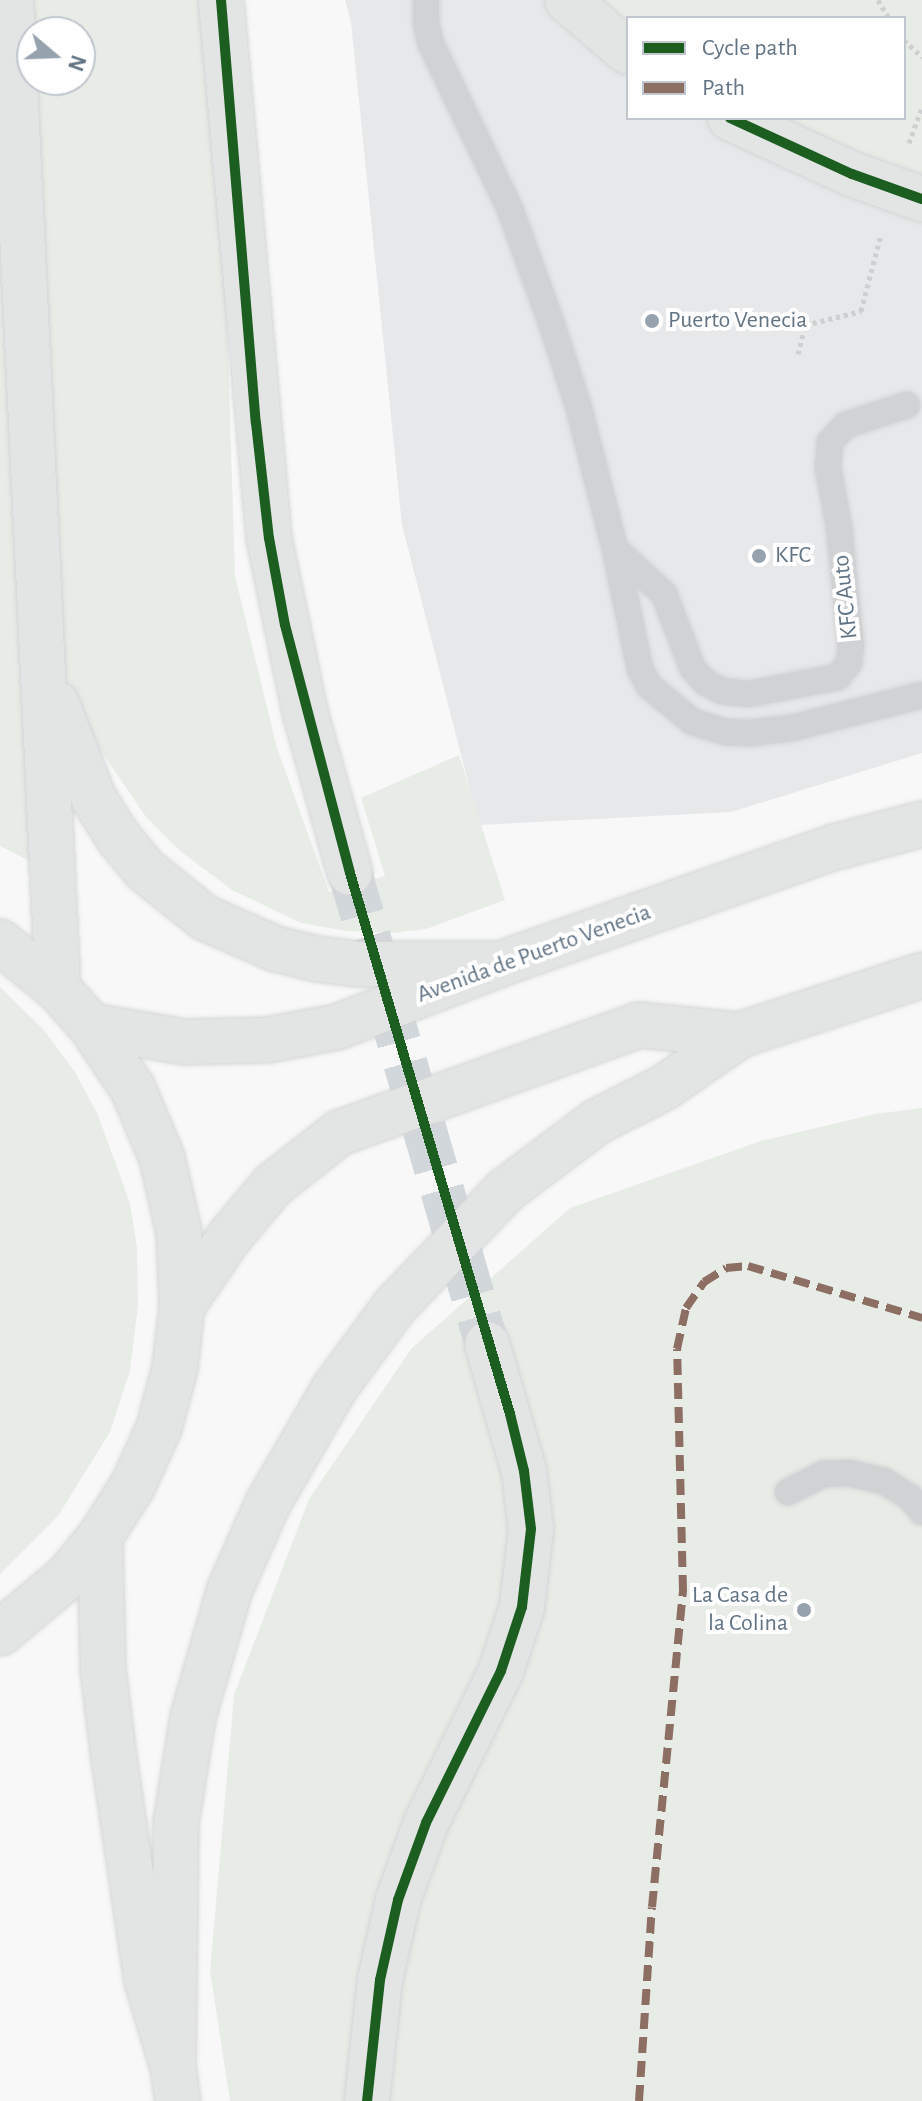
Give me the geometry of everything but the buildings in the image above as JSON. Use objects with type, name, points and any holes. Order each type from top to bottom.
[{"type":"main road","points":[[11,0],[58,989]]},
{"type":"main road","points":[[221,0],[269,538],[305,712],[350,873]]},
{"type":"main road","points":[[567,0],[626,50]]},
{"type":"main road","points":[[734,120],[852,174],[922,199]]},
{"type":"main road","points":[[43,665],[77,762],[94,799],[118,837],[145,870],[205,918],[276,949],[317,959],[355,964],[500,964]]},
{"type":"main road","name":"Avenida de Puerto Venecia","points":[[91,1026],[185,1042],[285,1038],[337,1027],[500,964],[835,847],[922,824]]},
{"type":"main road","points":[[0,942],[58,989],[91,1026],[133,1089],[162,1158],[179,1232],[182,1306],[175,1368],[159,1428],[133,1485],[100,1537],[67,1577],[0,1633]]},
{"type":"main road","points":[[176,2084],[176,1823],[193,1717],[230,1589],[267,1505],[334,1389],[394,1307],[506,1190],[598,1121],[665,1087],[740,1035],[922,975]]},
{"type":"main road","points":[[182,1306],[230,1236],[273,1185],[339,1133],[639,1025],[740,1035]]},
{"type":"main road","points":[[367,2101],[380,1980],[398,1900],[426,1823],[501,1671],[522,1607],[530,1514],[510,1414],[487,1344]]},
{"type":"main road","points":[[100,1537],[103,1669],[114,1758],[147,1981],[176,2084]]},
{"type":"lane","points":[[426,0],[426,23],[431,44],[510,209],[578,405],[615,549],[640,669],[661,698],[693,722],[725,732],[750,733],[792,728],[922,695]]},
{"type":"lane","name":"KFC Auto","points":[[615,549],[664,594],[693,669],[705,682],[721,691],[748,694],[838,677],[845,672],[851,647],[839,527],[828,467],[830,442],[836,432],[854,422],[907,405]]},
{"type":"lane","points":[[788,1492],[823,1474],[849,1473],[884,1481],[910,1497],[922,1512]]},
{"type":"path","points":[[906,42],[922,57]]},
{"type":"path","points":[[905,157],[922,107]]},
{"type":"path","points":[[798,354],[805,325],[861,311],[884,221]]},
{"type":"shaded area","points":[[0,0],[217,0],[235,576],[277,748],[329,892],[385,876],[361,798],[459,755],[505,900],[426,929],[392,933],[346,931],[301,923],[232,890],[180,851],[146,817],[43,666],[51,872],[0,846]]},
{"type":"shaded area","name":"Puerto Venecia","points":[[345,0],[922,0],[922,753],[731,812],[479,825],[402,525],[351,22]]},
{"type":"shaded area","points":[[596,0],[922,0],[922,178],[776,120],[906,120],[906,16],[626,16],[626,25]]},
{"type":"shaded area","points":[[0,987],[44,1030],[75,1072],[98,1115],[130,1203],[137,1248],[138,1305],[130,1371],[110,1432],[58,1516],[0,1574]]},
{"type":"shaded area","points":[[922,1108],[922,2101],[230,2101],[210,1971],[234,1695],[309,1499],[411,1349],[570,1208],[761,1141],[875,1114]]},
{"type":"tunnel","points":[[350,873],[487,1344]]},
{"type":"marked path","points":[[639,2101],[652,1907],[683,1591],[677,1349],[686,1308],[704,1282],[726,1268],[748,1266],[922,1318]]},
{"type":"cycle path","points":[[221,0],[256,423],[269,538],[285,625],[350,873],[510,1414],[524,1471],[531,1529],[522,1607],[501,1671],[426,1823],[398,1900],[380,1980],[367,2101]]},
{"type":"cycle path","points":[[734,120],[852,174],[922,199]]},
{"type":"place","name":"Puerto Venecia","points":[[652,321]]},
{"type":"place","name":"KFC","points":[[759,556]]},
{"type":"place","name":"La Casa de la Colina","points":[[804,1610]]}]
